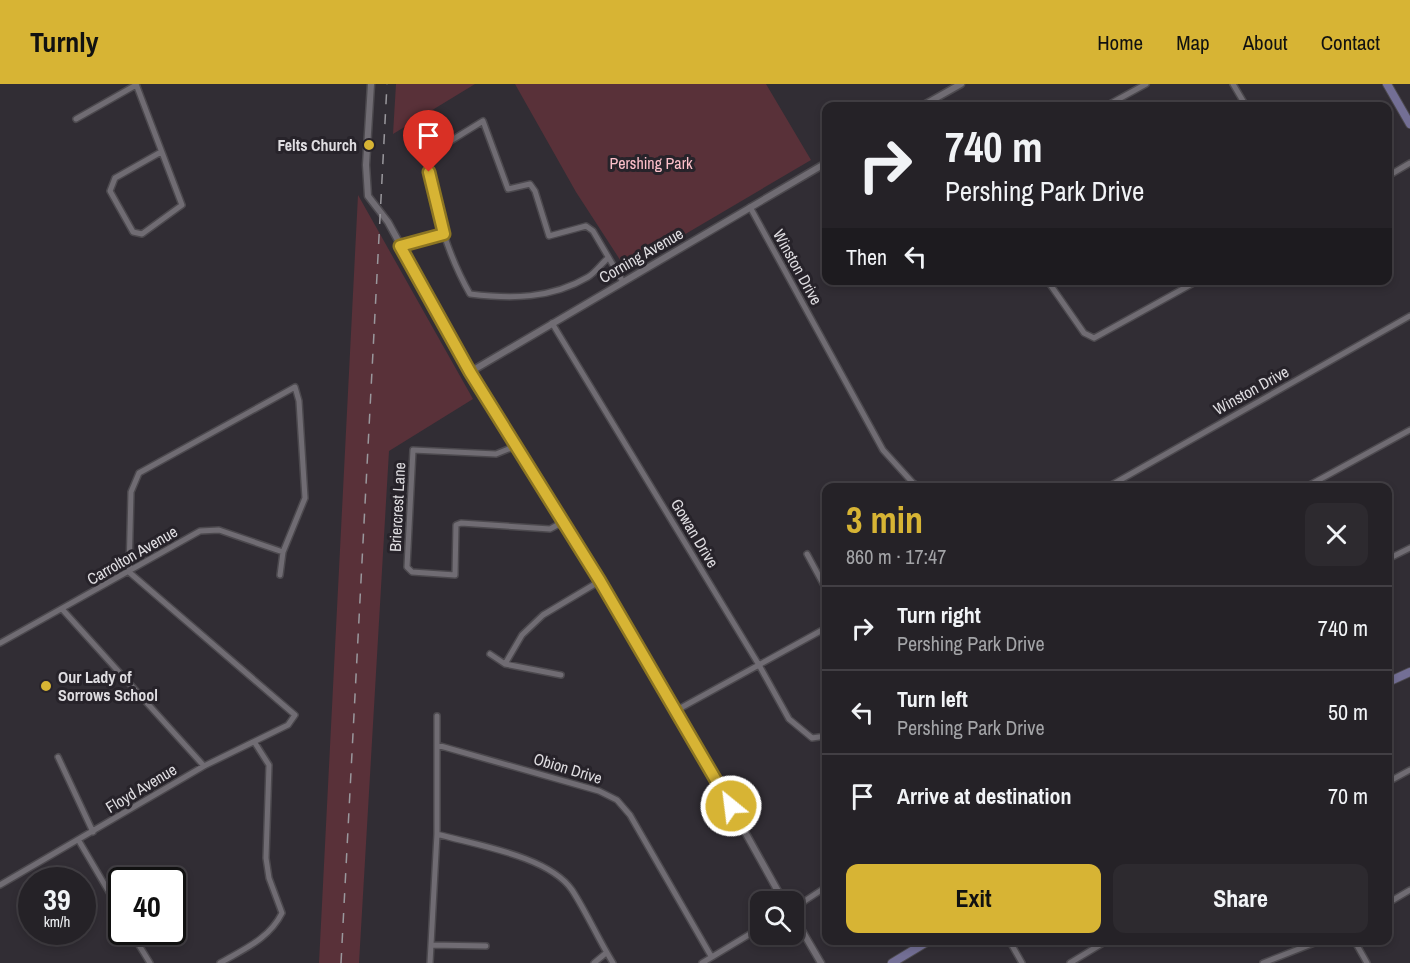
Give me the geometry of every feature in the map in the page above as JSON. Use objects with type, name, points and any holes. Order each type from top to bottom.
[{"type":"main road","points":[[1388,84],[1410,124]]},
{"type":"main road","points":[[1392,680],[1410,672]]},
{"type":"main road","points":[[892,963],[922,945]]},
{"type":"street","points":[[76,119],[136,84],[182,205],[142,234],[133,232],[110,191],[115,178],[161,152]]},
{"type":"street","points":[[371,84],[366,165],[368,196],[388,222],[470,372],[677,710],[778,891]]},
{"type":"street","points":[[929,102],[961,84]]},
{"type":"street","points":[[1113,102],[1146,84]]},
{"type":"street","points":[[1233,84],[1244,102]]},
{"type":"street","points":[[608,258],[589,277],[541,296],[503,298],[470,294],[444,234],[431,189],[426,156],[483,121],[508,189],[530,184],[535,191],[549,236],[586,226],[593,231],[623,282]]},
{"type":"street","points":[[1392,174],[1410,163]]},
{"type":"street","name":"Corning Avenue","points":[[470,372],[822,165]]},
{"type":"street","name":"Winston Drive","points":[[750,207],[884,450],[913,483]]},
{"type":"street","points":[[400,246],[444,234]]},
{"type":"street","points":[[1050,285],[1084,333],[1094,338],[1189,285]]},
{"type":"street","name":"Winston Drive","points":[[1115,483],[1410,316]]},
{"type":"street","name":"Gowan Drive","points":[[552,323],[759,665],[789,720],[812,738],[822,737]]},
{"type":"street","points":[[129,572],[131,492],[139,473],[295,387],[299,401],[305,498],[283,552],[280,575]]},
{"type":"street","points":[[1313,483],[1410,430]]},
{"type":"street","name":"Briercrest Lane","points":[[516,446],[496,454],[413,450],[407,567],[412,572],[455,575],[456,525],[461,523],[550,529],[563,522]]},
{"type":"street","name":"Carrolton Avenue","points":[[0,644],[200,531],[219,530],[283,552]]},
{"type":"street","points":[[1392,557],[1410,548]]},
{"type":"street","points":[[807,554],[822,582]]},
{"type":"street","name":"Floyd Avenue","points":[[0,885],[204,766],[255,743],[288,724],[295,715],[129,572]]},
{"type":"street","points":[[505,664],[522,635],[543,615],[600,581]]},
{"type":"street","points":[[62,609],[204,766]]},
{"type":"street","points":[[677,710],[822,630]]},
{"type":"street","points":[[490,654],[505,664],[561,675]]},
{"type":"street","points":[[430,963],[437,834],[437,716]]},
{"type":"street","points":[[220,963],[263,938],[276,926],[282,914],[269,878],[266,858],[269,765],[255,743]]},
{"type":"street","name":"Obion Drive","points":[[437,745],[599,790],[617,800],[630,815],[711,956]]},
{"type":"street","points":[[58,757],[93,832]]},
{"type":"street","points":[[1392,780],[1410,771]]},
{"type":"street","points":[[437,834],[537,863],[555,872],[571,888],[613,963]]},
{"type":"street","points":[[79,841],[108,890]]},
{"type":"street","points":[[804,901],[822,890]]},
{"type":"street","points":[[1392,901],[1410,890]]},
{"type":"street","points":[[702,963],[750,934]]},
{"type":"street","points":[[804,934],[821,963]]},
{"type":"street","points":[[139,945],[150,963]]},
{"type":"street","points":[[431,945],[486,946]]},
{"type":"street","points":[[1012,945],[1022,963]]},
{"type":"street","points":[[1070,963],[1100,945]]},
{"type":"street","points":[[1263,963],[1309,945]]},
{"type":"street","points":[[1357,945],[1367,963]]},
{"type":"street","points":[[594,963],[606,953]]},
{"type":"green space","points":[[396,84],[475,84],[393,134]]},
{"type":"green space","name":"Pershing Park","points":[[515,84],[766,84],[811,160],[626,269],[576,192]]},
{"type":"green space","points":[[358,195],[473,399],[389,451],[359,963],[319,963]]},
{"type":"railway","points":[[341,963],[387,84]]},
{"type":"place","name":"Felts Church","points":[[369,145]]},
{"type":"place","name":"Our Lady of Sorrows School","points":[[46,686]]},
{"type":"route","points":[[429,172],[431,189],[444,234],[400,246],[470,372],[600,581],[731,806]]}]
